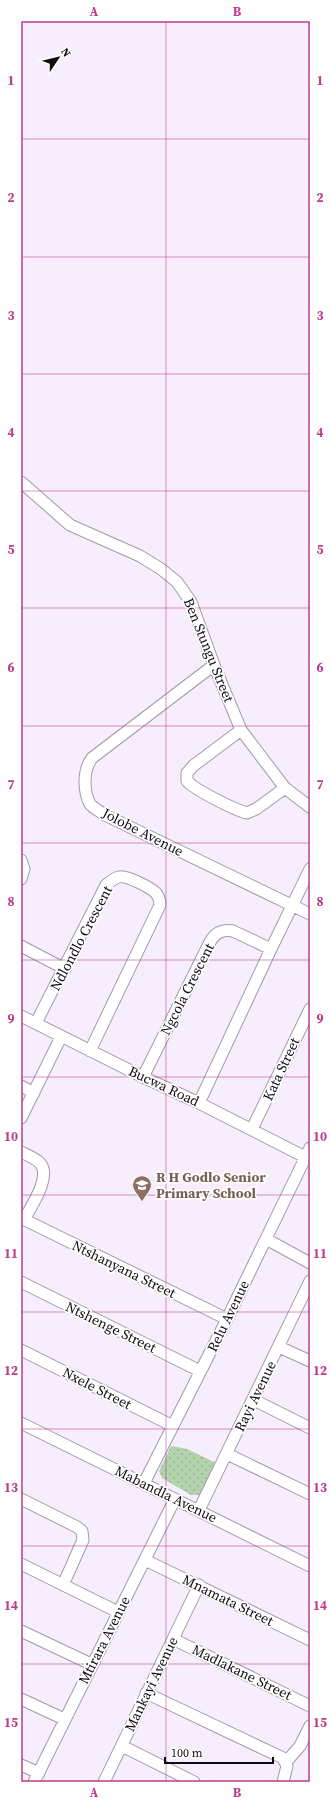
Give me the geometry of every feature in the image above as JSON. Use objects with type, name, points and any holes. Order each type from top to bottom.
[{"type":"street","name":"Ben Stungu Street","points":[[21,482],[70,525],[140,556],[161,569],[177,582],[191,602],[214,665],[241,730],[285,788],[310,807]]},
{"type":"street","name":"Jolobe Avenue","points":[[214,665],[92,758],[87,765],[85,772],[86,788],[90,804],[105,815],[310,914]]},
{"type":"street","points":[[241,730],[193,766],[187,772],[187,781],[192,786],[247,813],[256,809],[285,788]]},
{"type":"street","points":[[21,860],[24,869],[21,879]]},
{"type":"street","points":[[199,1103],[310,869]]},
{"type":"street","name":"Ndlondlo Crescent","points":[[36,1024],[102,893],[110,881],[120,876],[124,876],[156,893],[160,905],[90,1051]]},
{"type":"street","name":"Ngcola Crescent","points":[[143,1077],[210,942],[216,934],[226,930],[233,931],[271,949]]},
{"type":"street","points":[[21,946],[65,969]]},
{"type":"street","name":"Kata Street","points":[[252,1129],[305,1030],[310,1008]]},
{"type":"street","name":"Bucwa Road","points":[[21,1016],[143,1077],[252,1129],[308,1153]]},
{"type":"street","points":[[21,1118],[61,1037]]},
{"type":"street","points":[[21,1086],[34,1092]]},
{"type":"street","points":[[21,1152],[40,1163],[44,1173],[43,1183],[23,1219]]},
{"type":"street","name":"Relu Avenue","points":[[144,1483],[227,1319],[308,1153]]},
{"type":"street","name":"Ntshanyana Street","points":[[23,1219],[227,1319]]},
{"type":"street","points":[[266,1239],[310,1263]]},
{"type":"street","name":"Ntshenge Street","points":[[21,1282],[200,1371]]},
{"type":"street","name":"Rayi Avenue","points":[[199,1510],[308,1289]]},
{"type":"street","points":[[279,1347],[310,1362]]},
{"type":"street","name":"Nxele Street","points":[[21,1350],[173,1426]]},
{"type":"street","points":[[254,1400],[310,1428]]},
{"type":"street","name":"Mabandla Avenue","points":[[21,1423],[310,1566]]},
{"type":"street","points":[[227,1454],[310,1494]]},
{"type":"street","points":[[21,1499],[78,1527],[82,1532],[83,1540],[63,1584]]},
{"type":"street","name":"Mtirara Avenue","points":[[36,1778],[64,1719],[175,1499]]},
{"type":"street","name":"Mnamata Street","points":[[145,1560],[310,1640]]},
{"type":"street","points":[[21,1564],[118,1612]]},
{"type":"street","name":"Mankayi Avenue","points":[[104,1782],[199,1585]]},
{"type":"street","points":[[21,1631],[92,1664]]},
{"type":"street","name":"Madlakane Street","points":[[173,1639],[310,1706]]},
{"type":"street","points":[[146,1693],[271,1752],[286,1762]]},
{"type":"street","points":[[21,1699],[64,1719]]},
{"type":"street","points":[[283,1782],[287,1770],[286,1762],[300,1746],[310,1726]]},
{"type":"street","points":[[122,1746],[194,1782]]},
{"type":"street","points":[[21,1765],[36,1778]]},
{"type":"green space","points":[[171,1446],[187,1449],[216,1463],[213,1473],[211,1473],[201,1495],[191,1495],[162,1478],[159,1471]]},
{"type":"place","name":"R H Godlo Senior Primary School","points":[[142,1202]]}]
